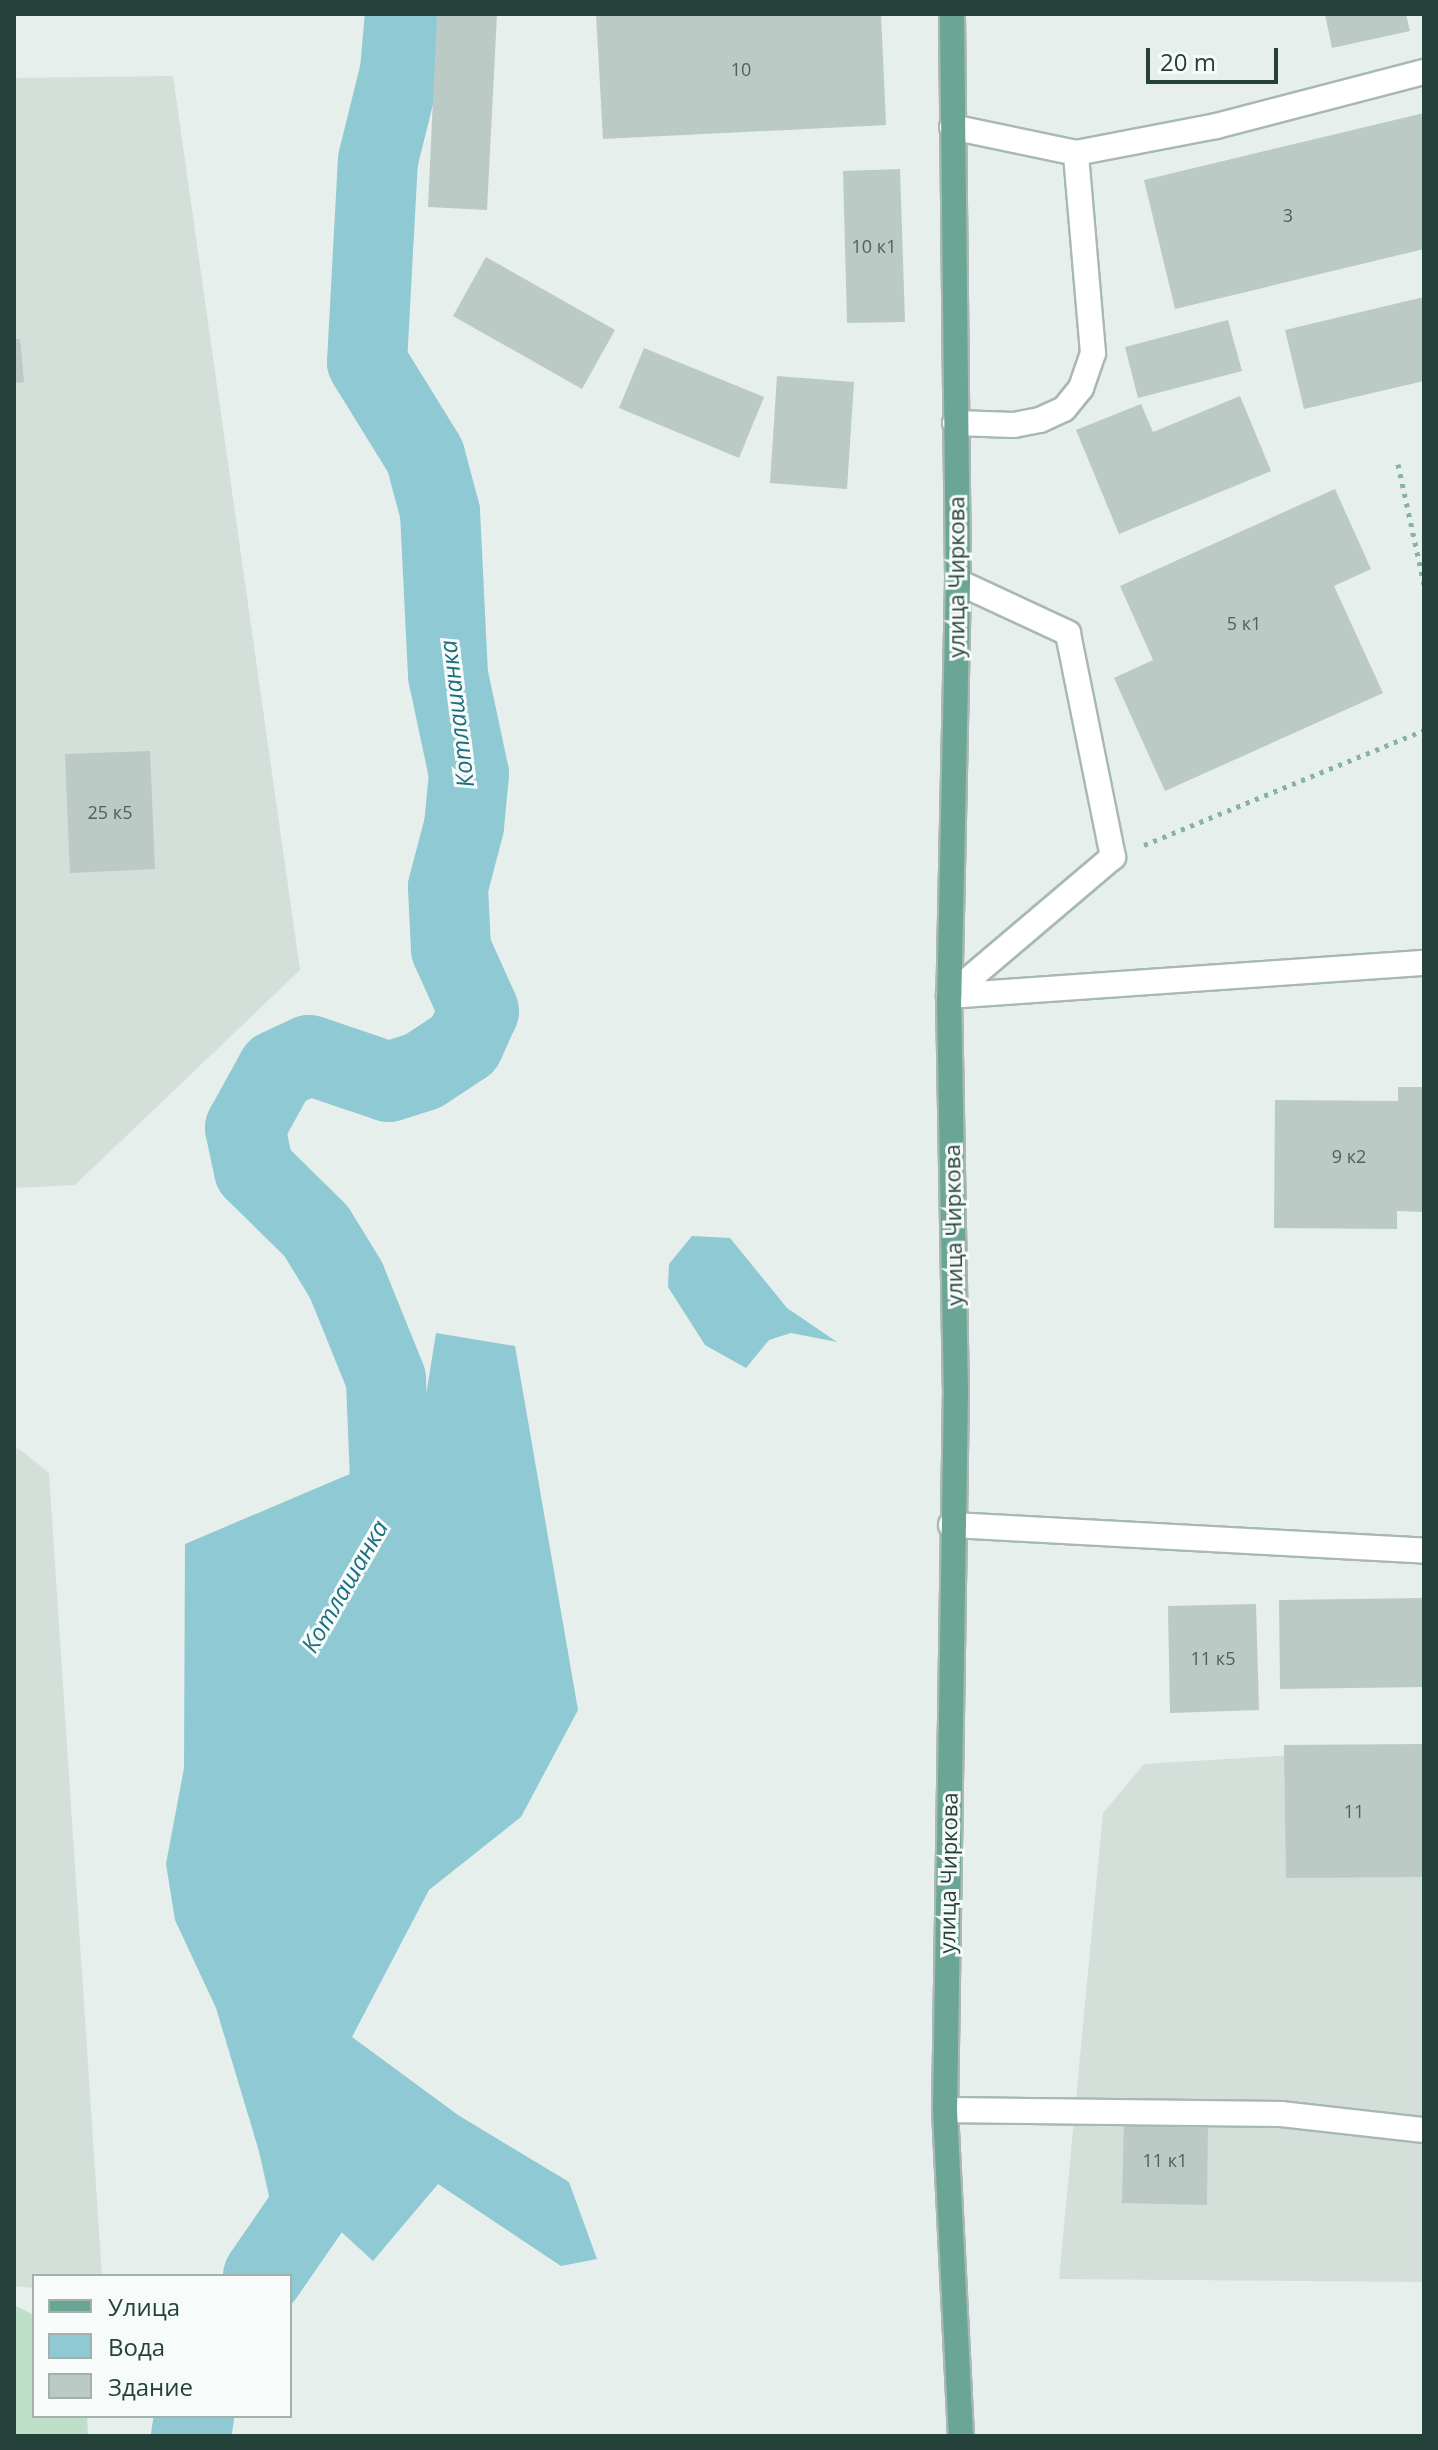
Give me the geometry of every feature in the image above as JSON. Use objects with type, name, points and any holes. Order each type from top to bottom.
[{"type":"main road","name":"улица Чиркова","points":[[952,14],[958,582],[949,996],[956,1389],[951,1525],[945,2110],[961,2436]]},
{"type":"street","points":[[952,127],[1076,153],[1216,126],[1424,72]]},
{"type":"street","points":[[955,423],[1014,425],[1040,420],[1064,409],[1081,388],[1093,353],[1076,153]]},
{"type":"street","points":[[949,996],[1113,857],[1068,633],[958,582]]},
{"type":"street","points":[[949,996],[1424,963]]},
{"type":"street","points":[[951,1525],[1424,1551]]},
{"type":"street","points":[[945,2110],[1281,2114],[1424,2130]]},
{"type":"path","points":[[1398,464],[1424,584]]},
{"type":"path","points":[[1113,857],[1424,730]]},
{"type":"shaded area","points":[[173,76],[300,970],[75,1185],[14,1188],[14,78]]},
{"type":"shaded area","points":[[18,1448],[49,1473],[102,2274],[32,2274],[32,2288],[14,2286],[14,1451]]},
{"type":"shaded area","points":[[1424,1747],[1424,2282],[1059,2279],[1103,1813],[1144,1764]]},
{"type":"green space","points":[[14,2305],[32,2314],[32,2418],[87,2418],[88,2436],[14,2436]]},
{"type":"water","points":[[692,1236],[730,1238],[787,1308],[837,1342],[791,1333],[769,1340],[746,1368],[705,1345],[668,1287],[669,1264]]},
{"type":"water","points":[[436,1333],[515,1346],[578,1710],[521,1817],[429,1890],[352,2037],[458,2115],[569,2182],[597,2259],[561,2266],[438,2184],[373,2261],[261,2158],[216,2008],[175,1920],[166,1864],[184,1768],[185,1544],[418,1445]]},
{"type":"building","points":[[437,14],[497,14],[487,210],[428,207]]},
{"type":"building","points":[[596,14],[881,14],[886,125],[603,139]]},
{"type":"building","points":[[1325,14],[1406,14],[1410,31],[1332,48]]},
{"type":"building","points":[[1424,113],[1424,249],[1175,309],[1144,180]]},
{"type":"building","points":[[900,169],[905,322],[847,323],[843,171]]},
{"type":"building","points":[[486,257],[615,330],[582,389],[453,316]]},
{"type":"building","points":[[1424,297],[1424,381],[1304,409],[1285,330]]},
{"type":"building","points":[[1228,320],[1242,371],[1138,398],[1125,347]]},
{"type":"building","points":[[14,339],[20,339],[24,382],[14,383]]},
{"type":"building","points":[[644,348],[764,397],[739,458],[619,408]]},
{"type":"building","points":[[777,376],[854,382],[847,489],[770,483]]},
{"type":"building","points":[[1240,396],[1271,471],[1119,534],[1076,430],[1141,404],[1153,432]]},
{"type":"building","points":[[1335,489],[1371,569],[1334,586],[1383,693],[1165,791],[1114,678],[1153,660],[1120,586]]},
{"type":"building","points":[[150,751],[155,869],[70,873],[65,754]]},
{"type":"building","points":[[1398,1087],[1424,1087],[1424,1212],[1397,1211],[1397,1229],[1274,1228],[1275,1100],[1398,1101]]},
{"type":"building","points":[[1424,1598],[1424,1687],[1280,1689],[1279,1600]]},
{"type":"building","points":[[1256,1604],[1259,1710],[1170,1713],[1168,1606]]},
{"type":"building","points":[[1424,1744],[1424,1877],[1286,1878],[1284,1745]]},
{"type":"building","points":[[1124,2115],[1208,2116],[1207,2205],[1122,2203]]},
{"type":"waterway","name":"Котлашанка","points":[[362,1559],[391,1505],[386,1379],[346,1280],[316,1231],[254,1170],[245,1128],[277,1070],[309,1055],[389,1082],[423,1071],[464,1044],[479,1011],[451,949],[448,887],[464,826],[469,774],[448,675],[440,512],[425,456],[367,362],[378,160],[400,71],[405,14]]},
{"type":"waterway","name":"Котлашанка","points":[[264,2274],[312,2205],[288,2098]]},
{"type":"waterway","name":"Котлашанка","points":[[191,2436],[194,2418]]}]
